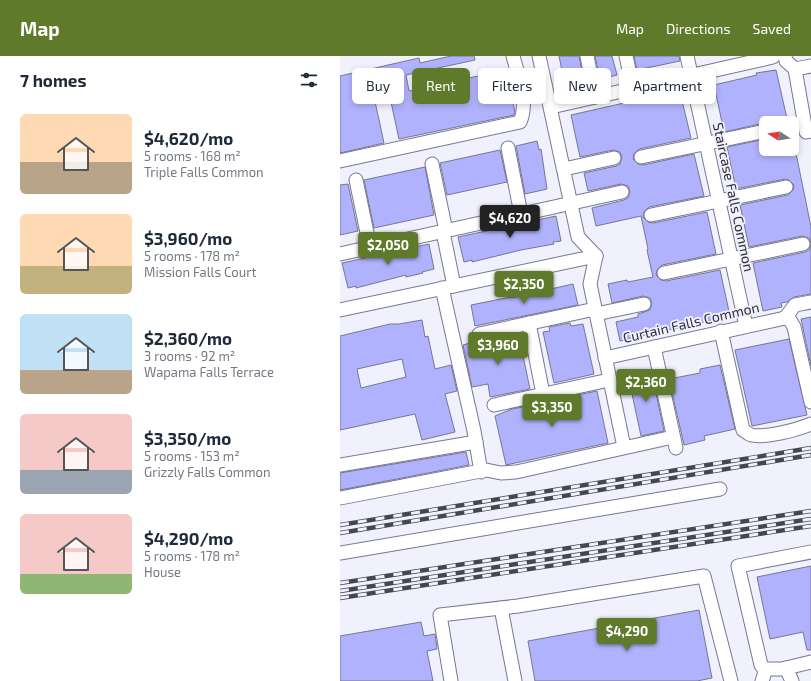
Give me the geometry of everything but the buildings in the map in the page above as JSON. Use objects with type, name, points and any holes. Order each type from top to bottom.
[{"type":"street","points":[[340,161],[520,122],[523,115],[523,105],[521,89],[513,56]]},
{"type":"street","points":[[539,56],[578,237],[596,256]]},
{"type":"street","points":[[587,56],[589,68]]},
{"type":"street","points":[[626,56],[629,68]]},
{"type":"street","name":"Staircase Falls Common","points":[[687,56],[690,68]]},
{"type":"street","points":[[716,68],[747,59],[779,56],[795,69],[806,132],[811,131]]},
{"type":"street","points":[[795,69],[811,66]]},
{"type":"street","points":[[550,107],[564,104]]},
{"type":"street","name":"Staircase Falls Common","points":[[697,104],[746,326]]},
{"type":"street","points":[[641,157],[759,133]]},
{"type":"street","points":[[508,148],[521,214]]},
{"type":"street","points":[[564,169],[614,158]]},
{"type":"street","points":[[432,164],[444,231],[448,287],[481,472]]},
{"type":"street","points":[[356,180],[370,247]]},
{"type":"street","points":[[651,215],[786,187]]},
{"type":"street","points":[[340,254],[622,192]]},
{"type":"street","points":[[664,273],[803,244]]},
{"type":"street","points":[[340,310],[596,256]]},
{"type":"street","points":[[596,256],[590,284],[624,448]]},
{"type":"street","points":[[811,302],[795,305],[784,318],[790,320],[794,327],[811,402]]},
{"type":"street","points":[[479,334],[529,323],[644,304]]},
{"type":"street","name":"Curtain Falls Common","points":[[605,358],[784,318]]},
{"type":"street","points":[[529,323],[543,394]]},
{"type":"street","points":[[721,332],[743,430],[750,435],[765,434],[802,428],[811,424]]},
{"type":"street","points":[[340,498],[481,472],[516,472],[624,448],[674,443],[654,347]]},
{"type":"street","points":[[494,405],[609,380]]},
{"type":"street","points":[[340,465],[476,442]]},
{"type":"street","points":[[340,553],[720,489]]},
{"type":"street","points":[[811,552],[738,566],[764,675],[811,662]]},
{"type":"street","points":[[451,681],[440,615],[501,608],[704,576],[731,681]]},
{"type":"street","points":[[501,608],[515,681]]},
{"type":"street","points":[[786,668],[792,681]]},
{"type":"railway","points":[[340,525],[811,448]]},
{"type":"railway","points":[[340,533],[811,455]]},
{"type":"railway","points":[[340,583],[811,511]]},
{"type":"railway","points":[[340,591],[811,519]]},
{"type":"railway","points":[[340,598],[811,526]]}]
